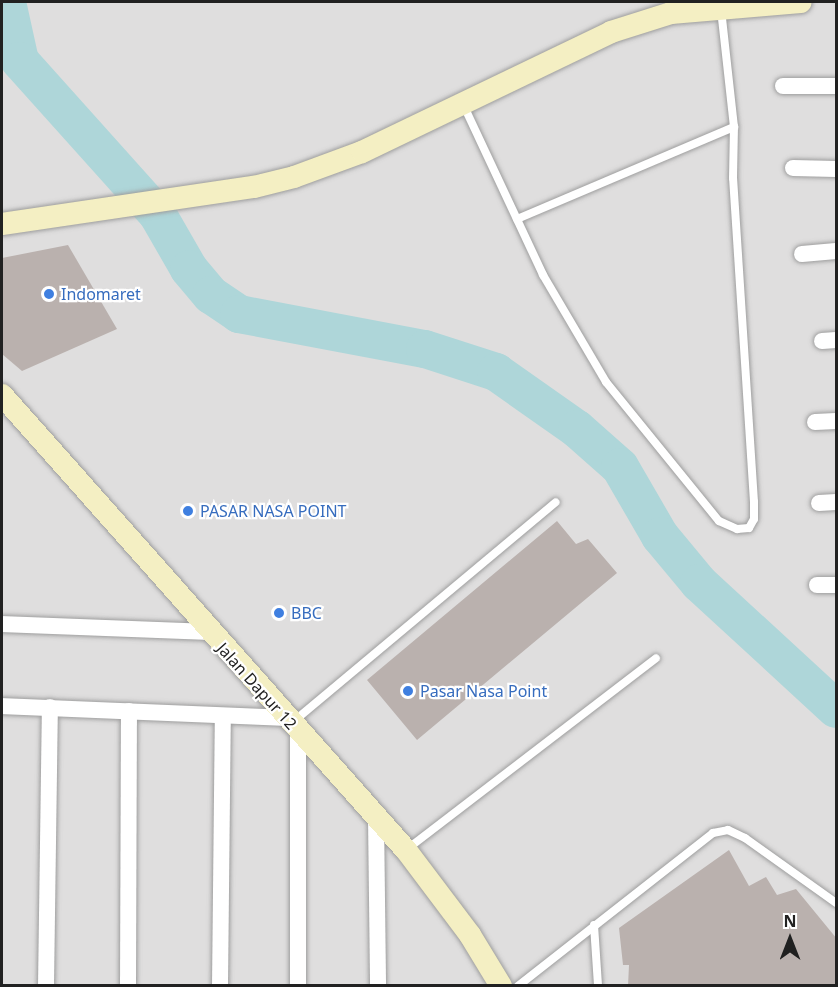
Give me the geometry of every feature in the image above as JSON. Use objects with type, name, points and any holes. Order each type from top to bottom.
[{"type":"street","points":[[2,224],[254,187],[363,152],[611,32],[671,13],[801,2]]},
{"type":"street","points":[[783,86],[837,86]]},
{"type":"street","points":[[793,168],[837,170]]},
{"type":"street","points":[[801,254],[837,251]]},
{"type":"street","name":"Jalan Dapur 12","points":[[9,407],[406,850],[470,935],[501,986]]},
{"type":"street","points":[[815,422],[837,421]]},
{"type":"street","points":[[819,503],[837,502]]},
{"type":"street","points":[[817,585],[837,585]]},
{"type":"street","points":[[2,624],[209,632]]},
{"type":"street","points":[[2,706],[50,706],[223,717],[292,724],[298,986]]},
{"type":"street","points":[[46,986],[50,706]]},
{"type":"street","points":[[128,986],[129,711]]},
{"type":"street","points":[[220,986],[223,717]]},
{"type":"street","points":[[376,817],[378,986]]},
{"type":"lane","points":[[463,104],[543,275],[606,382],[719,520],[736,529],[749,528],[754,519],[754,502],[735,201],[734,127],[721,8]]},
{"type":"lane","points":[[517,219],[734,127]]},
{"type":"lane","points":[[292,724],[556,502]]},
{"type":"lane","points":[[406,850],[656,658]]},
{"type":"lane","points":[[518,986],[699,841],[728,830],[744,838],[837,903]]},
{"type":"lane","points":[[594,925],[598,986]]},
{"type":"shaded area","points":[[2,2],[836,2],[836,985],[2,985]]},
{"type":"building","name":"Indomaret","points":[[68,245],[117,329],[22,371],[2,354],[2,258]]},
{"type":"building","points":[[557,521],[576,544],[588,539],[617,573],[417,740],[367,680]]},
{"type":"building","points":[[729,850],[749,886],[766,877],[777,895],[796,889],[837,939],[837,986],[628,986],[629,965],[623,965],[619,928]]},
{"type":"waterway","points":[[7,2],[20,61],[158,215],[189,269],[211,295],[239,314],[425,349],[496,372],[577,429],[620,467],[660,536],[699,583],[836,709]]},
{"type":"place","name":"Indomaret","points":[[49,294]]},
{"type":"place","name":"PASAR NASA POINT","points":[[188,511]]},
{"type":"place","name":"BBC","points":[[279,613]]},
{"type":"place","name":"Pasar Nasa Point","points":[[408,691]]}]
